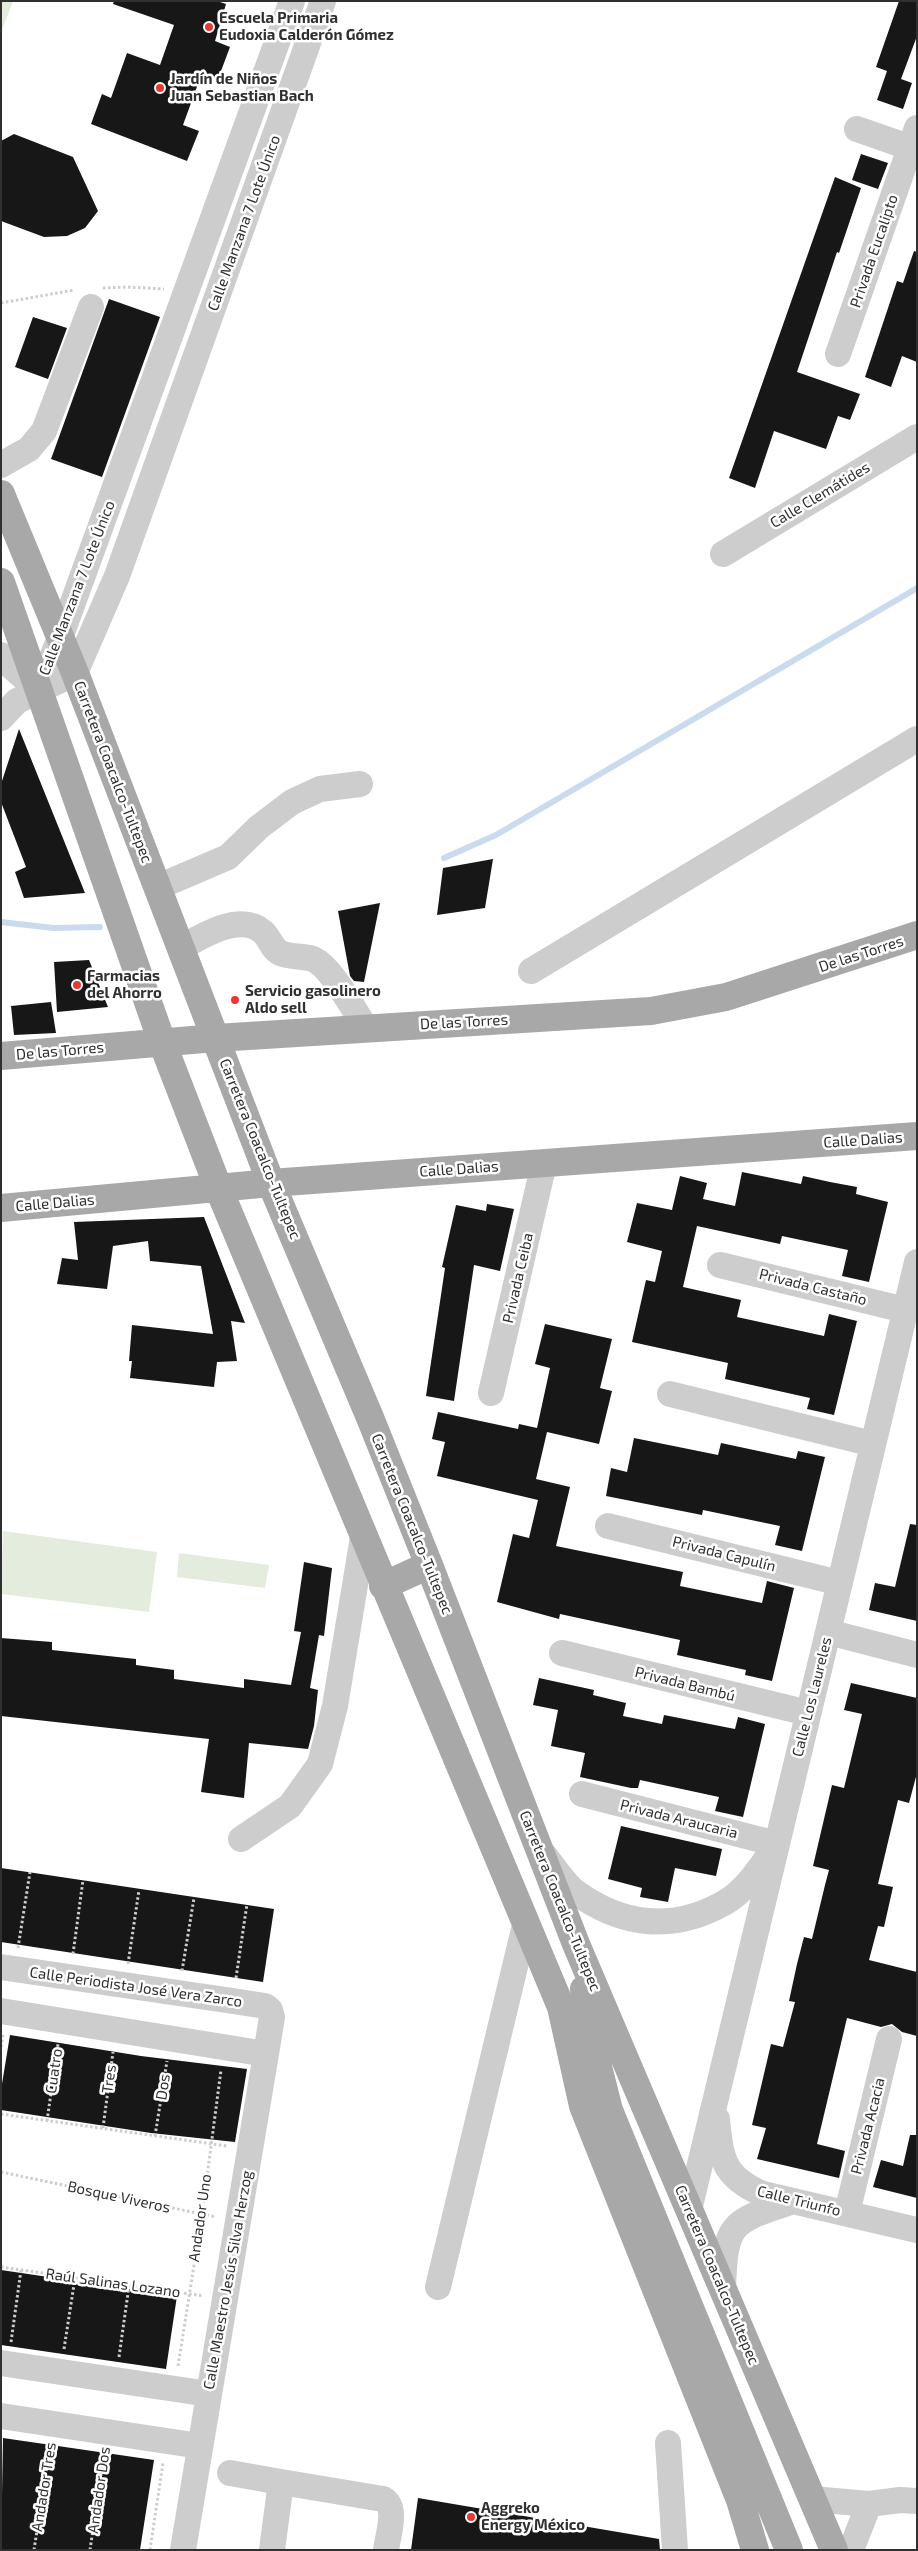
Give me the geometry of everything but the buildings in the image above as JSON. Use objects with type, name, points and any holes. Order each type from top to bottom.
[{"type":"main road","name":"Carretera Coacalco-Tultepec","points":[[1,494],[75,673],[271,1182],[371,1420],[429,1565],[576,1944],[834,2550]]},
{"type":"main road","points":[[1,582],[162,1042],[218,1187],[383,1586],[561,2007],[583,2106],[740,2500],[755,2550]]},
{"type":"main road","name":"De las Torres","points":[[1,1056],[216,1038],[651,1011],[726,997],[917,936]]},
{"type":"main road","name":"Calle Dalias","points":[[1,1208],[271,1182],[917,1136]]},
{"type":"main road","points":[[383,1586],[429,1565]]},
{"type":"main road","points":[[576,1944],[595,2055],[609,2110],[789,2550]]},
{"type":"main road","points":[[740,2500],[772,2550]]},
{"type":"street","name":"Calle Manzana 7 Lote Único","points":[[38,690],[60,638],[292,1]]},
{"type":"street","name":"Calle Manzana 7 Lote Único","points":[[38,690],[75,673],[117,576],[323,1]]},
{"type":"street","points":[[858,129],[914,142]]},
{"type":"street","name":"Privada Eucalipto","points":[[838,354],[914,142]]},
{"type":"street","points":[[1,464],[29,448],[44,431],[90,307]]},
{"type":"street","name":"Calle Clemátides","points":[[723,554],[917,437]]},
{"type":"street","points":[[1,655],[4,660],[38,690],[17,701],[1,718]]},
{"type":"street","points":[[531,971],[917,739]]},
{"type":"street","points":[[158,887],[228,857],[259,827],[292,802],[320,789],[360,784]]},
{"type":"street","points":[[181,948],[205,934],[234,925],[249,925],[262,932],[272,946],[282,954],[314,960],[326,968],[366,1028]]},
{"type":"street","name":"Privada Ceiba","points":[[491,1393],[544,1163]]},
{"type":"street","name":"Calle Los Laureles","points":[[539,1849],[573,1890],[607,1912],[647,1922],[688,1919],[726,1902],[756,1874],[777,1844],[917,1262]]},
{"type":"street","name":"Privada Castaño","points":[[720,1264],[905,1310]]},
{"type":"street","points":[[670,1394],[873,1444]]},
{"type":"street","name":"Privada Capulín","points":[[608,1526],[840,1583]]},
{"type":"street","points":[[241,1840],[290,1806],[320,1764],[335,1706],[363,1537]]},
{"type":"street","points":[[828,1632],[917,1655]]},
{"type":"street","name":"Privada Bambú","points":[[562,1653],[808,1713]]},
{"type":"street","name":"Privada Araucaria","points":[[582,1794],[777,1844]]},
{"type":"street","name":"Calle Triunfo","points":[[689,2210],[777,1844]]},
{"type":"street","points":[[438,2286],[525,1924]]},
{"type":"street","name":"Calle Periodista José Vera Zarco","points":[[8,1968],[265,2006],[270,2010]]},
{"type":"street","name":"Calle Maestro Jesús Silva Herzog","points":[[182,2550],[266,2054],[272,2017],[270,2010]]},
{"type":"street","points":[[1,2011],[266,2054]]},
{"type":"street","name":"Privada Acacia","points":[[847,2213],[889,2039]]},
{"type":"street","name":"Calle Triunfo","points":[[715,2101],[720,2151],[732,2176],[746,2187],[763,2194],[917,2230]]},
{"type":"street","points":[[723,2290],[724,2256],[728,2239],[738,2223],[753,2214],[794,2200]]},
{"type":"street","points":[[5,2364],[209,2394]]},
{"type":"street","points":[[1,2416],[200,2446]]},
{"type":"street","points":[[668,2443],[675,2550]]},
{"type":"street","points":[[230,2472],[383,2499],[388,2502],[392,2509],[386,2550]]},
{"type":"street","points":[[272,2550],[281,2482]]},
{"type":"street","points":[[812,2499],[869,2504],[900,2500],[917,2501]]},
{"type":"street","points":[[851,2550],[869,2504]]},
{"type":"path","points":[[8,1968],[30,1872]]},
{"type":"path","points":[[70,1976],[83,1880]]},
{"type":"path","points":[[125,1985],[139,1890]]},
{"type":"path","points":[[178,1993],[194,1898]]},
{"type":"path","points":[[232,2001],[247,1904]]},
{"type":"path","name":"Cuatro","points":[[48,2120],[61,2021]]},
{"type":"path","name":"Tres","points":[[103,2128],[116,2029]]},
{"type":"path","name":"Dos","points":[[155,2136],[171,2038]]},
{"type":"path","name":"Andador Uno","points":[[175,2389],[188,2294],[202,2214],[224,2048]]},
{"type":"path","points":[[1,2114],[235,2147]]},
{"type":"path","name":"Bosque Viveros","points":[[1,2172],[237,2222]]},
{"type":"path","name":"Raúl Salinas Lozano","points":[[1,2268],[225,2299]]},
{"type":"path","points":[[5,2364],[21,2270]]},
{"type":"path","points":[[60,2372],[75,2278]]},
{"type":"path","points":[[115,2380],[129,2286]]},
{"type":"path","name":"Andador Tres","points":[[34,2550],[54,2423]]},
{"type":"path","name":"Andador Dos","points":[[90,2550],[108,2431]]},
{"type":"path","points":[[150,2550],[166,2440]]},
{"type":"green space","points":[[1,1],[13,1],[1,33]]},
{"type":"green space","points":[[3,1531],[157,1552],[149,1612],[1,1594]]},
{"type":"green space","points":[[179,1553],[269,1565],[265,1588],[177,1577]]},
{"type":"waterway","points":[[444,858],[496,835],[917,588]]},
{"type":"waterway","points":[[1,922],[53,928],[100,927]]},
{"type":"place","name":"Escuela Primaria Eudoxia Calderón Gómez","points":[[209,27]]},
{"type":"place","name":"Jardín de Niños Juan Sebastian Bach","points":[[160,88]]},
{"type":"place","name":"Farmacias del Ahorro","points":[[77,985]]},
{"type":"place","name":"Servicio gasolinero Aldo sell","points":[[235,1000]]},
{"type":"place","name":"Aggreko Energy México","points":[[471,2517]]}]
